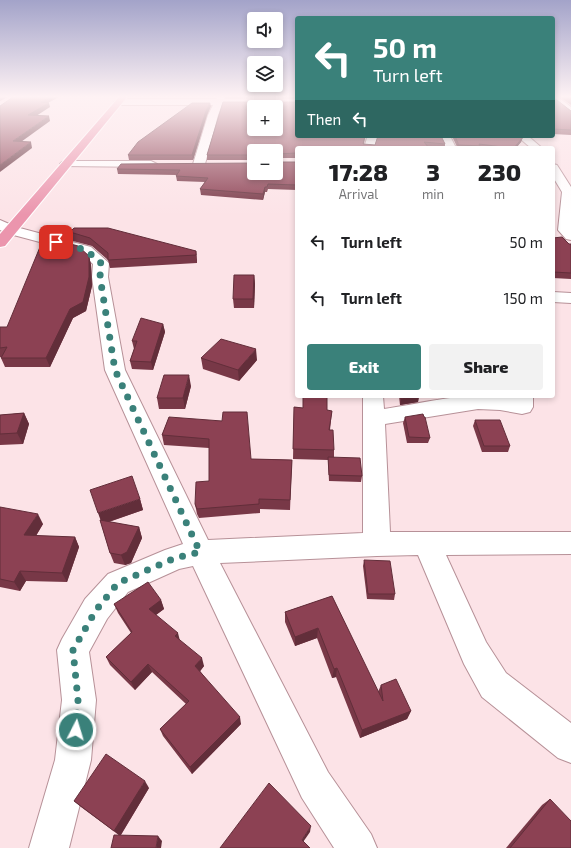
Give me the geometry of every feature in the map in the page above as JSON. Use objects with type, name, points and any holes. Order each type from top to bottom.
[{"type":"main road","points":[[4,232],[89,137]]},
{"type":"street","points":[[205,137],[195,164],[214,164]]},
{"type":"street","points":[[524,138],[534,146]]},
{"type":"street","points":[[66,164],[160,164]]},
{"type":"street","points":[[555,170],[568,192],[565,230],[571,236]]},
{"type":"street","points":[[4,232],[86,250],[101,263],[100,277],[115,370],[200,552],[315,786],[357,848]]},
{"type":"street","points":[[555,298],[571,298]]},
{"type":"street","points":[[377,544],[374,407],[492,401],[509,403],[522,407],[523,398]]},
{"type":"street","points":[[49,848],[73,760],[78,700],[73,650],[96,610],[118,583],[175,558],[200,552],[377,544],[571,543]]},
{"type":"street","points":[[427,544],[474,653],[494,685],[571,744]]},
{"type":"building","points":[[0,137],[19,137],[13,141],[31,142],[0,165]]},
{"type":"building","points":[[146,137],[198,137],[192,155],[128,155],[138,142]]},
{"type":"building","points":[[213,137],[364,138],[363,144],[375,145],[377,138],[442,138],[445,144],[424,142],[427,146],[295,146],[295,153],[283,154],[283,144],[247,144],[247,155],[207,155]]},
{"type":"building","points":[[456,138],[522,138],[516,146],[479,144],[480,146],[458,145]]},
{"type":"building","points":[[283,162],[295,162],[295,185],[268,184],[267,187],[265,187],[263,194],[200,189],[208,178],[176,176],[180,170],[117,169],[121,164],[247,163],[247,180],[283,180]]},
{"type":"building","points":[[74,228],[108,228],[196,251],[196,255],[108,260],[108,253],[90,238],[70,232]]},
{"type":"building","points":[[562,237],[569,244],[571,244],[571,273],[555,272],[555,238]]},
{"type":"building","points":[[63,242],[78,246],[89,256],[89,277],[83,302],[70,309],[46,358],[1,358],[7,347],[0,348],[0,327],[7,327],[40,247],[60,246]]},
{"type":"building","points":[[234,275],[254,275],[253,299],[233,299]]},
{"type":"building","points":[[141,318],[163,324],[151,362],[130,361],[137,341],[132,341]]},
{"type":"building","points":[[221,339],[256,349],[238,370],[201,358]]},
{"type":"building","points":[[164,375],[189,375],[183,398],[157,398]]},
{"type":"building","points":[[303,398],[327,398],[327,410],[332,411],[329,430],[333,430],[334,450],[293,449],[294,407],[303,408]]},
{"type":"building","points":[[223,412],[247,412],[251,459],[292,460],[290,500],[259,499],[259,504],[197,509],[195,504],[196,482],[209,481],[209,439],[162,435],[169,417],[222,421]]},
{"type":"building","points":[[24,413],[17,433],[0,434],[0,415]]},
{"type":"building","points":[[423,414],[430,438],[409,437],[405,417]]},
{"type":"building","points":[[475,420],[500,420],[510,446],[484,446]]},
{"type":"building","points":[[328,457],[360,458],[362,476],[329,475]]},
{"type":"building","points":[[132,476],[140,499],[98,513],[90,490]]},
{"type":"building","points":[[0,507],[38,514],[24,535],[75,537],[62,573],[20,571],[14,582],[0,579]]},
{"type":"building","points":[[100,520],[139,527],[127,552],[121,555],[110,553]]},
{"type":"building","points":[[364,560],[390,561],[395,594],[368,594]]},
{"type":"building","points":[[148,582],[161,600],[149,609],[178,633],[175,636],[202,658],[195,666],[240,717],[190,767],[160,729],[189,701],[148,664],[131,682],[106,657],[132,632],[114,604]]},
{"type":"building","points":[[332,596],[383,701],[381,685],[396,679],[411,711],[362,730],[337,668],[334,669],[318,628],[295,637],[285,612]]},
{"type":"building","points":[[106,754],[145,781],[114,831],[74,801]]},
{"type":"building","points":[[269,783],[311,826],[302,840],[310,848],[220,848]]},
{"type":"building","points":[[550,799],[571,821],[571,848],[510,848]]},
{"type":"building","points":[[114,835],[158,836],[156,848],[111,848]]},
{"type":"route","points":[[56,242],[86,250],[101,263],[100,277],[115,370],[200,552],[175,558],[118,583],[96,610],[73,650],[78,700],[76,730]]}]
